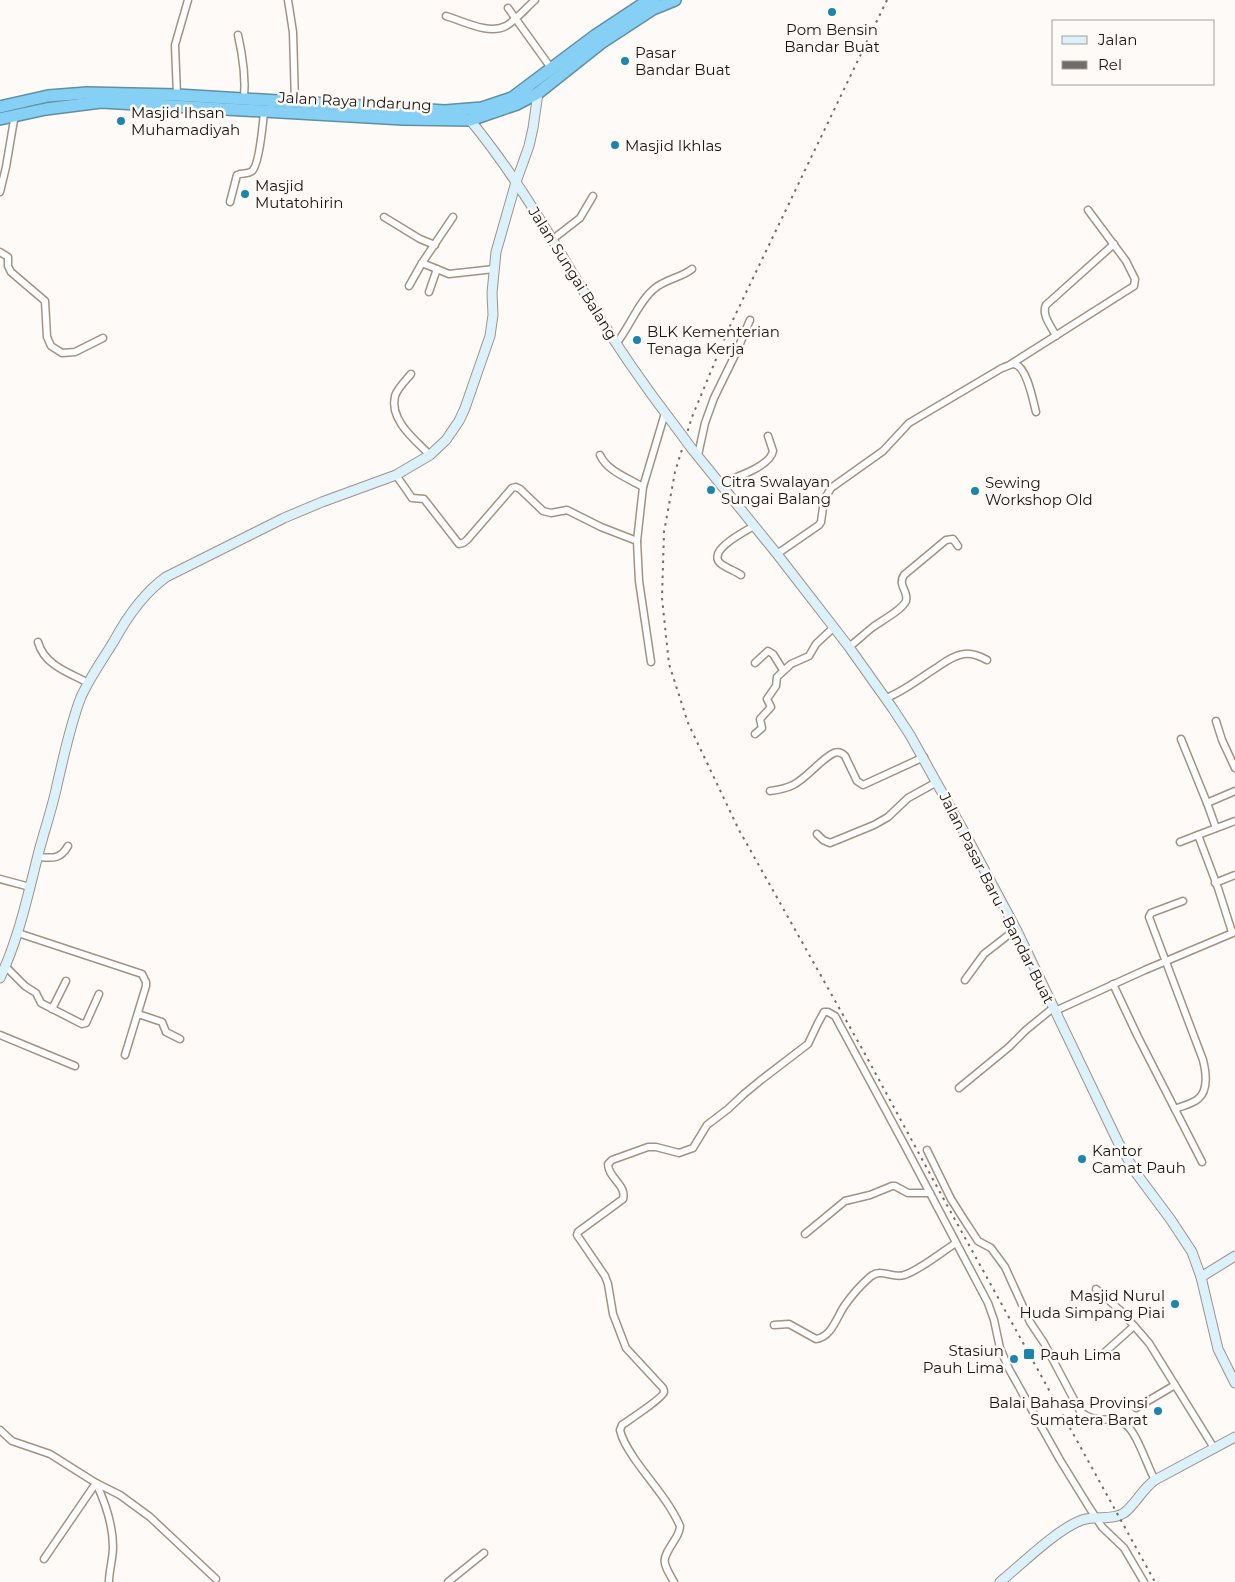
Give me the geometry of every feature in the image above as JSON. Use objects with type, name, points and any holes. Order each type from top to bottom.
[{"type":"highway","name":"Jalan Raya Indarung","points":[[0,107],[48,96],[87,93],[176,95],[445,111],[482,108],[512,98],[596,35],[643,4],[654,0]]},
{"type":"highway","name":"Jalan Raya Indarung","points":[[0,118],[46,109],[101,102],[403,119],[470,120],[490,115],[538,93],[601,43],[653,9],[675,0]]},
{"type":"street","points":[[176,95],[175,45],[188,0]]},
{"type":"street","points":[[288,0],[293,32],[295,103]]},
{"type":"street","points":[[446,16],[494,29],[505,26],[535,0]]},
{"type":"street","points":[[508,8],[551,68]]},
{"type":"street","points":[[238,35],[245,64],[246,84],[244,99]]},
{"type":"street","points":[[0,978],[18,933],[72,725],[82,697],[121,626],[157,583],[166,577],[284,518],[396,474],[430,454],[446,440],[459,421],[490,336],[496,252],[531,137],[538,93]]},
{"type":"street","points":[[0,192],[17,102]]},
{"type":"street","points":[[230,202],[237,175],[248,173],[254,169],[264,112]]},
{"type":"street","name":"Jalan Sungai Balang","points":[[470,120],[516,182],[553,239],[616,344],[695,452]]},
{"type":"street","points":[[553,239],[580,218],[593,196]]},
{"type":"street","points":[[777,554],[819,525],[824,500],[831,488],[883,451],[900,431],[909,424],[1010,365],[1134,286],[1135,278],[1131,270],[1088,210]]},
{"type":"street","points":[[384,217],[420,239],[435,245]]},
{"type":"street","points":[[409,286],[453,217]]},
{"type":"street","points":[[1056,336],[1045,313],[1046,305],[1114,244]]},
{"type":"street","points":[[0,252],[8,257],[7,264],[11,272],[45,301],[47,337],[51,346],[62,353],[75,352],[103,338]]},
{"type":"street","points":[[422,264],[455,275],[494,269]]},
{"type":"street","points":[[429,292],[437,269]]},
{"type":"street","points":[[616,344],[625,333],[650,292],[668,280],[686,274],[692,269]]},
{"type":"street","points":[[695,452],[714,398],[750,320]]},
{"type":"street","points":[[1010,365],[1015,364],[1023,371],[1029,383],[1036,412]]},
{"type":"street","points":[[411,374],[395,396],[395,408],[399,420],[407,432],[430,454]]},
{"type":"street","points":[[651,662],[639,581],[638,541],[642,487],[665,413]]},
{"type":"street","points":[[720,483],[747,472],[771,457],[773,451],[768,436]]},
{"type":"street","name":"Jalan Pasar Baru - Bandar Buat","points":[[695,452],[849,647],[886,698],[924,757],[1016,929],[1118,1142],[1136,1173],[1192,1252],[1201,1277],[1218,1349],[1235,1383]]},
{"type":"street","points":[[600,455],[608,467],[642,487]]},
{"type":"street","points":[[396,474],[412,498],[424,499],[459,544],[467,540],[512,488],[516,487],[543,511],[551,513],[567,510],[619,535],[638,541]]},
{"type":"street","points":[[741,575],[720,563],[717,556],[718,552],[723,546],[754,526]]},
{"type":"street","points":[[849,647],[905,602],[906,596],[901,579],[904,575],[946,540],[953,539],[958,546]]},
{"type":"street","points":[[754,734],[762,728],[760,719],[771,708],[767,699],[776,686],[777,677],[794,662],[809,656],[816,644],[833,628]]},
{"type":"street","points":[[38,642],[40,650],[50,662],[89,683]]},
{"type":"street","points":[[755,663],[768,652],[772,654],[783,670]]},
{"type":"street","points":[[886,698],[959,655],[974,654],[987,660]]},
{"type":"street","points":[[1216,721],[1222,740],[1235,768]]},
{"type":"street","points":[[1181,740],[1216,828]]},
{"type":"street","points":[[770,791],[793,785],[836,752],[842,753],[845,756],[857,781],[864,784],[873,782],[901,766],[924,757]]},
{"type":"street","points":[[817,834],[822,840],[830,844],[888,817],[908,798],[937,782]]},
{"type":"street","points":[[1207,803],[1235,791]]},
{"type":"street","points":[[1180,842],[1235,821]]},
{"type":"street","points":[[959,1088],[1010,1047],[1026,1030],[1054,1009],[1234,932],[1198,835]]},
{"type":"street","points":[[38,857],[59,857],[68,846]]},
{"type":"street","points":[[1215,883],[1235,875]]},
{"type":"street","points":[[0,879],[30,887]]},
{"type":"street","points":[[1175,1109],[1198,1099],[1204,1088],[1206,1072],[1149,915],[1183,901]]},
{"type":"street","points":[[965,980],[984,954],[1016,929]]},
{"type":"street","points":[[18,933],[142,974],[146,986],[126,1055]]},
{"type":"street","points":[[5,966],[25,986],[36,993],[41,1003],[84,1024],[99,994]]},
{"type":"street","points":[[52,1009],[66,982]]},
{"type":"street","points":[[1113,984],[1202,1162]]},
{"type":"street","points":[[674,1582],[665,1567],[664,1560],[680,1531],[680,1526],[663,1497],[630,1451],[620,1430],[622,1425],[664,1394],[663,1388],[626,1348],[613,1314],[608,1284],[577,1237],[578,1232],[623,1199],[622,1189],[609,1171],[608,1164],[612,1160],[648,1147],[656,1146],[679,1154],[692,1148],[708,1125],[761,1080],[808,1044],[824,1012],[835,1016],[930,1192],[992,1312],[1000,1348],[1009,1369],[1060,1460],[1102,1527],[1124,1548],[1144,1582]]},
{"type":"street","points":[[138,1014],[162,1022],[166,1032],[180,1039]]},
{"type":"street","points":[[0,1035],[75,1066]]},
{"type":"street","points":[[927,1150],[962,1218],[978,1241],[991,1248],[1005,1267],[1030,1322],[1044,1343],[1080,1411],[1090,1418],[1120,1421],[1128,1426],[1143,1452],[1155,1480]]},
{"type":"street","points":[[805,1234],[851,1198],[870,1195],[892,1186],[908,1193],[930,1192]]},
{"type":"street","points":[[774,1325],[789,1324],[819,1339],[826,1335],[844,1306],[871,1276],[879,1272],[894,1276],[907,1274],[956,1242]]},
{"type":"street","points":[[1201,1277],[1235,1256]]},
{"type":"street","points":[[1096,1288],[1122,1312],[1149,1343],[1214,1448]]},
{"type":"street","points":[[1105,1352],[1134,1326]]},
{"type":"street","points":[[1136,1408],[1175,1385]]},
{"type":"street","points":[[0,1430],[12,1441],[50,1454],[96,1483],[120,1495],[150,1517],[216,1579]]},
{"type":"street","points":[[1000,1582],[1065,1530],[1083,1520],[1116,1517],[1124,1513],[1147,1485],[1235,1437]]},
{"type":"street","points":[[44,1559],[96,1483]]},
{"type":"street","points":[[96,1483],[107,1514],[113,1546],[109,1582]]},
{"type":"street","points":[[448,1582],[484,1553]]},
{"type":"railway","points":[[887,0],[729,328],[692,417],[675,472],[664,532],[662,598],[669,664],[688,723],[739,830],[865,1054],[1155,1582]]},
{"type":"place","name":"Pom Bensin Bandar Buat","points":[[832,12]]},
{"type":"place","name":"Pasar Bandar Buat","points":[[625,61]]},
{"type":"place","name":"Masjid Ihsan Muhamadiyah","points":[[121,121]]},
{"type":"place","name":"Masjid Ikhlas","points":[[615,145]]},
{"type":"place","name":"Masjid Mutatohirin","points":[[245,194]]},
{"type":"place","name":"BLK Kementerian Tenaga Kerja","points":[[637,340]]},
{"type":"place","name":"Citra Swalayan Sungai Balang","points":[[711,490]]},
{"type":"place","name":"Sewing Workshop Old","points":[[975,491]]},
{"type":"place","name":"Kantor Camat Pauh","points":[[1082,1159]]},
{"type":"place","name":"Masjid Nurul Huda Simpang Piai","points":[[1175,1304]]},
{"type":"place","name":"Pauh Lima","points":[[1029,1354]]},
{"type":"place","name":"Stasiun Pauh Lima","points":[[1014,1359]]},
{"type":"place","name":"Balai Bahasa Provinsi Sumatera Barat","points":[[1158,1411]]}]
